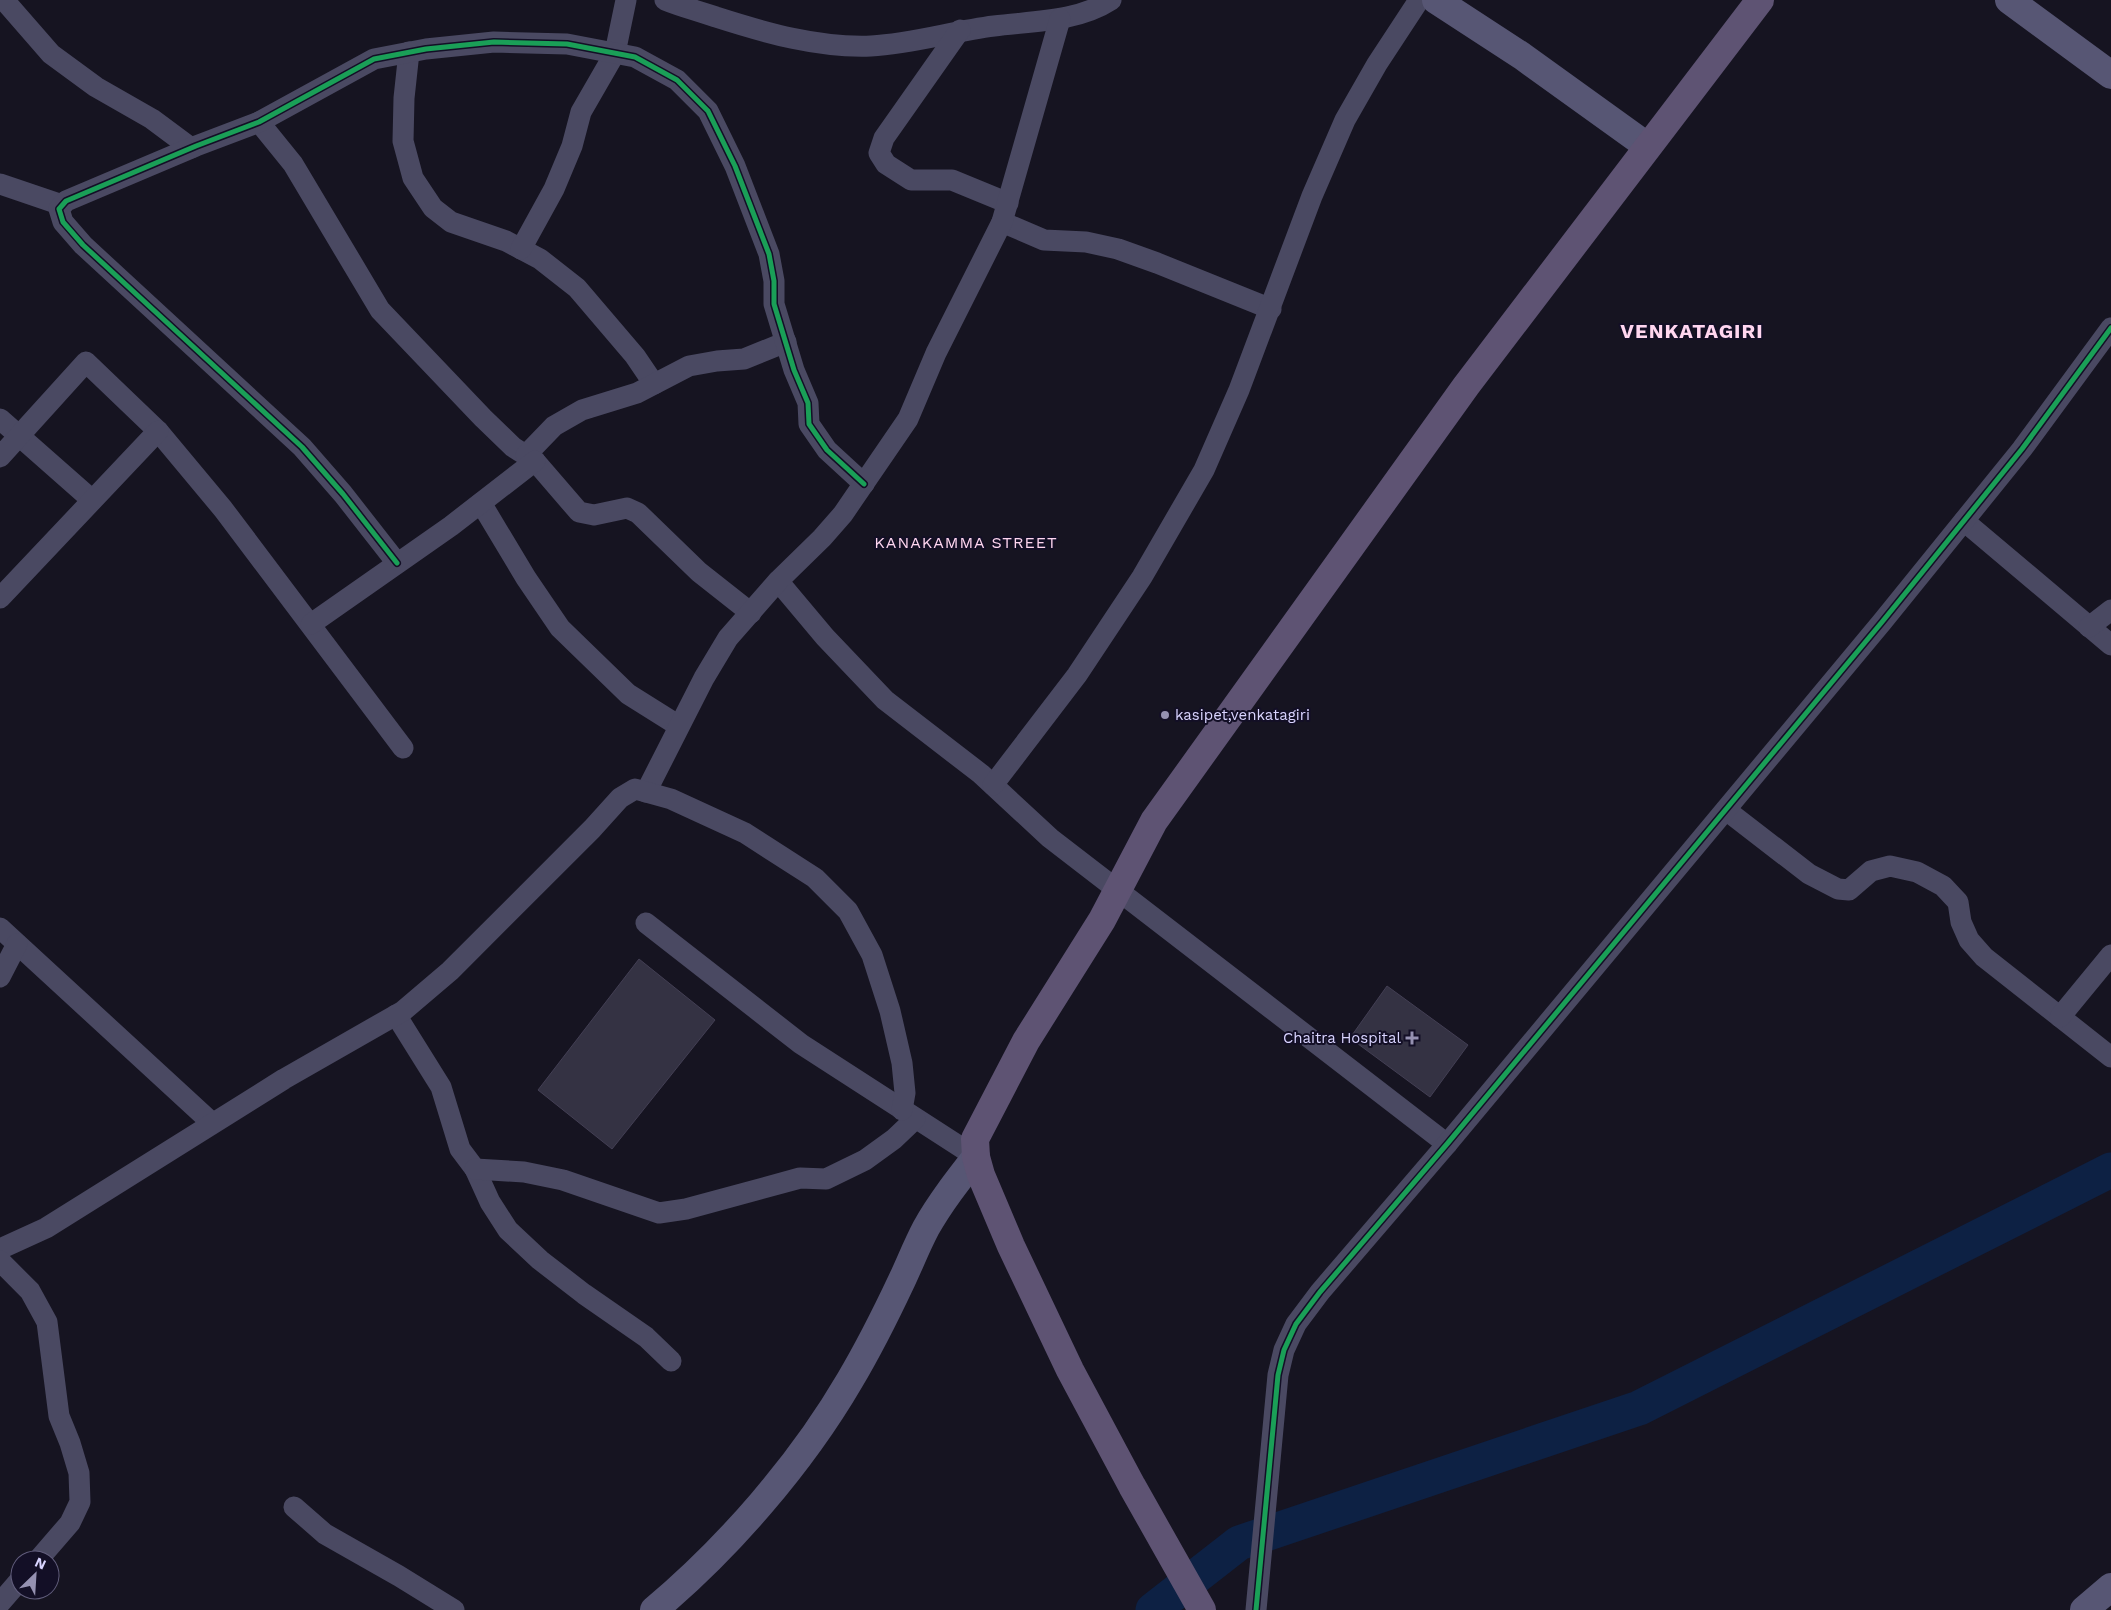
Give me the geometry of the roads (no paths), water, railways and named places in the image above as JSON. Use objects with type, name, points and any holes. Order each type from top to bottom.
[{"type":"main road","points":[[1436,0],[1522,56],[1647,146]]},
{"type":"main road","points":[[1202,1610],[1132,1486],[1036,1300],[1011,1246],[976,1156],[975,1139],[1026,1041],[1102,920],[1154,822],[1195,762],[1466,386],[1760,0]]},
{"type":"main road","points":[[2009,0],[2111,75]]},
{"type":"main road","points":[[654,1610],[724,1544],[771,1492],[815,1436],[849,1382],[880,1325],[926,1228],[953,1186],[976,1156]]},
{"type":"main road","points":[[2084,1610],[2111,1587]]},
{"type":"street","points":[[4,0],[51,54],[96,86],[152,119],[191,148]]},
{"type":"street","points":[[520,249],[554,189],[572,146],[581,112],[615,53],[626,0]]},
{"type":"street","points":[[666,0],[748,27],[810,42],[870,46],[918,41],[960,30],[1060,19],[1111,0]]},
{"type":"street","points":[[993,785],[1077,675],[1147,569],[1204,470],[1239,390],[1312,196],[1345,120],[1377,64],[1419,0]]},
{"type":"street","points":[[646,792],[704,678],[728,638],[778,581],[822,538],[864,484],[908,419],[936,353],[1005,212],[1060,19]]},
{"type":"street","points":[[960,30],[884,138],[879,153],[886,164],[911,180],[952,180],[1005,212],[1044,240],[1086,242],[1118,249],[1271,309]]},
{"type":"street","points":[[397,563],[343,494],[302,447],[84,245],[63,222],[59,209],[66,201],[191,148],[259,122],[374,60],[409,52],[494,42],[567,44],[635,57],[677,80],[708,111],[735,166],[769,254],[774,281],[774,304],[794,370],[808,403],[809,424],[827,450],[864,484]]},
{"type":"street","points":[[409,52],[404,98],[403,141],[413,178],[432,208],[451,222],[506,241],[540,259],[578,288],[630,350],[654,384]]},
{"type":"street","points":[[259,122],[293,164],[380,310],[483,418],[514,447],[530,458],[579,512],[594,515],[627,508],[638,513],[699,572],[751,612]]},
{"type":"street","points":[[0,184],[62,205]]},
{"type":"street","points":[[1256,1610],[1278,1375],[1284,1350],[1296,1324],[1320,1292],[1448,1144],[1964,521],[2022,449],[2111,328]]},
{"type":"street","points":[[311,624],[451,526],[480,503],[530,458],[554,426],[582,410],[637,393],[689,366],[744,359],[786,342]]},
{"type":"street","points":[[0,457],[86,362],[158,431],[223,509],[403,748]]},
{"type":"street","points":[[0,419],[92,500]]},
{"type":"street","points":[[0,598],[158,431]]},
{"type":"street","points":[[480,503],[526,578],[560,628],[628,694],[675,733]]},
{"type":"street","points":[[1964,521],[2111,645]]},
{"type":"street","points":[[778,581],[838,651],[885,700],[993,785],[1050,838],[1448,1144]]},
{"type":"street","points":[[2089,627],[2111,610]]},
{"type":"street","points":[[0,1249],[46,1228],[284,1079],[396,1015],[450,971],[592,829],[620,798],[635,789],[671,799],[745,834],[815,878],[848,910],[872,955],[890,1011],[902,1063],[909,1114],[894,1139],[865,1160],[826,1179],[800,1178],[686,1209],[659,1213],[563,1180],[524,1172],[475,1169]]},
{"type":"street","points":[[1726,810],[1809,874],[1838,889],[1850,890],[1871,871],[1890,866],[1917,872],[1943,886],[1958,902],[1961,922],[1969,940],[1984,957],[2111,1057]]},
{"type":"street","points":[[646,923],[800,1044],[976,1156]]},
{"type":"street","points":[[0,928],[171,1083],[212,1123]]},
{"type":"street","points":[[0,977],[17,944]]},
{"type":"street","points":[[2060,1017],[2111,955]]},
{"type":"street","points":[[396,1015],[441,1088],[460,1149],[475,1169],[490,1202],[508,1230],[540,1260],[584,1294],[646,1337],[671,1361]]},
{"type":"street","points":[[0,1261],[30,1290],[47,1322],[59,1416],[70,1443],[78,1473],[80,1502],[70,1523],[47,1550]]},
{"type":"street","points":[[294,1508],[325,1534],[454,1610]]},
{"type":"street","points":[[0,1603],[10,1592]]},
{"type":"waterway","points":[[1153,1610],[1239,1543],[1639,1408],[2111,1170]]},
{"type":"place","name":"kasipet,venkatagiri","points":[[1165,715]]},
{"type":"place","name":"Chaitra Hospital","points":[[1412,1038]]},
{"type":"district","name":"VENKATAGIRI","points":[[1692,331]]},
{"type":"district","name":"KANAKAMMA STREET","points":[[966,542]]}]
